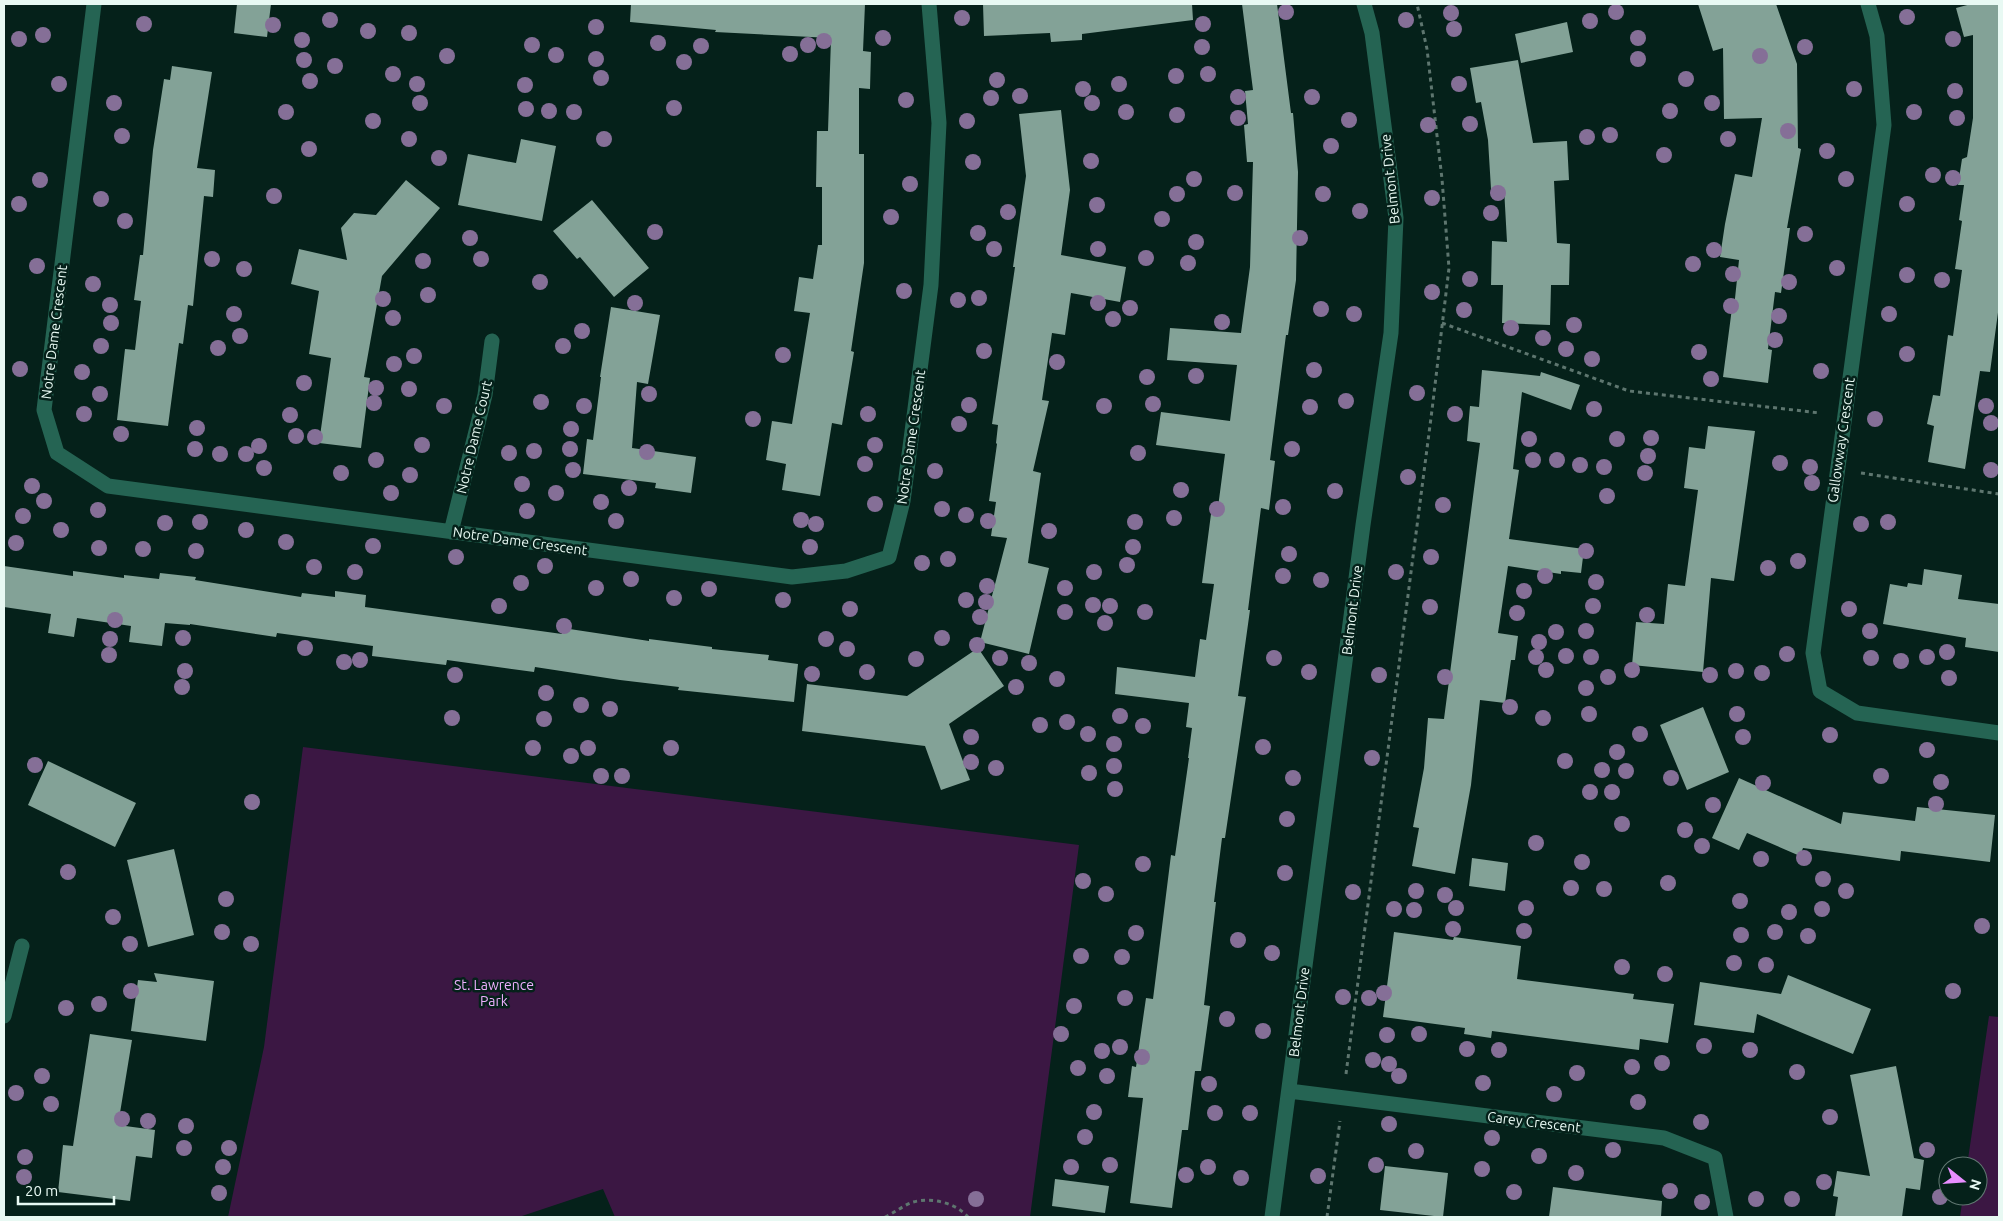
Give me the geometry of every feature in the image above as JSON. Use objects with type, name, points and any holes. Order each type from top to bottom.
[{"type":"street","name":"Notre Dame Crescent","points":[[94,4],[44,410],[57,453],[108,486],[792,577],[846,572],[888,557],[903,501],[931,285],[939,123],[929,4]]},
{"type":"street","name":"Belmont Drive","points":[[1272,1217],[1363,525],[1391,333],[1396,218],[1372,34],[1364,4]]},
{"type":"street","name":"Gallowway Crescent","points":[[1868,4],[1877,36],[1884,125],[1813,653],[1820,692],[1857,713],[1999,733]]},
{"type":"street","name":"Notre Dame Court","points":[[451,532],[485,395],[492,341]]},
{"type":"street","points":[[4,1016],[22,946]]},
{"type":"street","name":"Carey Crescent","points":[[1289,1091],[1664,1138],[1716,1158],[1726,1217]]},
{"type":"path","points":[[1345,1079],[1449,268],[1442,179],[1427,49],[1417,4]]},
{"type":"path","points":[[1442,323],[1630,391],[1826,414]]},
{"type":"path","points":[[1837,470],[1999,494]]},
{"type":"path","points":[[1327,1217],[1340,1117]]},
{"type":"path","points":[[885,1217],[913,1202],[940,1201],[968,1217]]},
{"type":"green space","name":"St. Lawrence Park","points":[[303,747],[1079,845],[1030,1217],[615,1217],[603,1189],[519,1217],[228,1217],[264,1047]]},
{"type":"green space","points":[[1989,1016],[1999,1017],[1999,1217],[1960,1217],[1962,1206],[1988,1206],[1988,1156],[1968,1156]]},
{"type":"building","points":[[237,4],[271,4],[267,37],[234,33]]},
{"type":"building","points":[[631,4],[865,4],[863,51],[871,52],[870,89],[859,88],[859,154],[864,154],[864,263],[851,351],[854,352],[842,425],[832,423],[820,496],[782,490],[786,464],[766,460],[772,421],[792,424],[810,313],[794,311],[799,277],[813,279],[818,245],[822,245],[822,187],[816,187],[817,131],[828,131],[831,38],[715,32],[716,30],[630,22]]},
{"type":"building","points":[[983,4],[1192,4],[1193,20],[1082,34],[1082,40],[1051,42],[1050,33],[984,36]]},
{"type":"building","points":[[1242,4],[1277,4],[1291,113],[1293,113],[1298,172],[1296,280],[1288,335],[1286,335],[1270,460],[1275,461],[1269,510],[1261,508],[1248,610],[1250,610],[1238,696],[1246,697],[1225,838],[1222,838],[1214,902],[1216,902],[1204,1005],[1210,1006],[1201,1071],[1195,1071],[1188,1130],[1182,1130],[1172,1208],[1130,1203],[1143,1098],[1128,1097],[1132,1066],[1136,1067],[1146,998],[1153,999],[1171,855],[1175,856],[1192,728],[1186,727],[1189,703],[1115,694],[1117,667],[1195,677],[1200,639],[1206,640],[1214,584],[1202,583],[1211,514],[1217,515],[1225,454],[1156,445],[1161,412],[1230,421],[1237,365],[1167,360],[1170,328],[1241,333],[1250,267],[1253,162],[1247,162],[1244,125],[1248,124],[1245,91],[1253,90]]},
{"type":"building","points":[[1698,4],[1776,4],[1797,64],[1798,148],[1801,149],[1787,228],[1790,228],[1781,293],[1775,292],[1768,349],[1772,350],[1768,383],[1723,377],[1732,308],[1734,308],[1739,260],[1720,257],[1735,174],[1752,177],[1762,118],[1724,119],[1723,48],[1713,51]]},
{"type":"building","points":[[1971,4],[1999,4],[1999,305],[1990,372],[1980,371],[1965,469],[1928,462],[1934,426],[1927,424],[1933,395],[1940,396],[1948,335],[1953,336],[1962,270],[1955,269],[1962,221],[1959,220],[1964,185],[1958,185],[1962,159],[1967,157],[1973,118],[1973,35],[1964,37],[1956,8]]},
{"type":"building","points":[[1567,22],[1573,52],[1521,63],[1515,34]]},
{"type":"building","points":[[1518,60],[1533,143],[1567,141],[1569,180],[1554,181],[1557,243],[1570,244],[1569,285],[1551,285],[1550,325],[1502,323],[1503,285],[1491,285],[1492,241],[1507,242],[1504,188],[1491,189],[1488,140],[1481,102],[1476,103],[1470,68]]},
{"type":"building","points":[[172,66],[212,72],[197,168],[215,170],[213,197],[204,196],[193,306],[188,305],[183,344],[179,343],[168,426],[117,420],[125,349],[135,350],[141,301],[134,300],[140,255],[143,255],[153,150],[164,79],[170,80]]},
{"type":"building","points":[[1061,110],[1070,190],[1061,255],[1126,267],[1120,302],[1071,293],[1065,335],[1052,333],[1042,400],[1049,401],[1033,471],[1041,473],[1028,563],[1049,568],[1029,654],[980,642],[1007,538],[991,536],[996,502],[989,501],[998,425],[992,424],[1026,176],[1019,114]]},
{"type":"building","points":[[521,139],[556,146],[542,221],[458,205],[468,154],[516,163]]},
{"type":"building","points":[[406,180],[440,208],[382,276],[364,377],[370,378],[361,448],[319,443],[331,358],[309,354],[319,291],[291,284],[299,249],[347,260],[341,228],[354,213],[376,215]]},
{"type":"building","points":[[592,200],[649,268],[614,297],[580,257],[577,259],[553,231]]},
{"type":"building","points":[[611,307],[660,315],[648,384],[637,382],[632,448],[696,457],[691,493],[655,488],[656,483],[583,474],[587,439],[593,440],[600,377]]},
{"type":"building","points":[[1482,370],[1540,376],[1541,372],[1580,385],[1571,410],[1522,392],[1513,469],[1519,470],[1509,539],[1584,549],[1581,573],[1561,571],[1561,574],[1508,566],[1498,633],[1518,636],[1515,660],[1511,660],[1505,703],[1480,700],[1471,785],[1455,874],[1412,866],[1419,828],[1413,827],[1424,768],[1428,718],[1444,719],[1480,443],[1467,441],[1470,406],[1479,407]]},
{"type":"building","points":[[1708,426],[1755,431],[1734,581],[1711,578],[1703,672],[1632,665],[1636,622],[1664,624],[1668,584],[1685,586],[1698,490],[1684,488],[1689,447],[1705,449]]},
{"type":"building","points":[[4,566],[73,576],[73,571],[124,578],[124,575],[159,579],[160,573],[196,577],[195,580],[301,597],[302,593],[335,597],[335,591],[366,595],[365,607],[562,634],[563,628],[649,641],[649,639],[712,647],[712,649],[769,655],[768,660],[798,664],[794,702],[678,690],[679,687],[535,667],[534,672],[447,660],[446,665],[372,656],[373,646],[277,633],[276,637],[190,624],[165,623],[162,646],[129,642],[131,626],[77,618],[74,637],[48,633],[51,614],[4,607]]},
{"type":"building","points":[[1924,569],[1962,575],[1958,599],[1999,604],[1999,652],[1965,647],[1966,638],[1883,624],[1890,584],[1907,587],[1908,583],[1922,585]]},
{"type":"building","points":[[978,648],[1004,686],[949,724],[970,780],[941,790],[925,746],[802,731],[807,684],[907,696]]},
{"type":"building","points":[[1703,707],[1729,772],[1687,790],[1660,725]]},
{"type":"building","points":[[48,761],[136,803],[115,847],[28,805]]},
{"type":"building","points":[[1739,778],[1841,824],[1843,812],[1915,821],[1917,807],[1995,815],[1990,862],[1901,851],[1900,861],[1803,848],[1800,856],[1747,833],[1739,850],[1712,838]]},
{"type":"building","points":[[174,849],[194,935],[148,947],[127,860]]},
{"type":"building","points":[[1472,858],[1508,863],[1505,891],[1469,886]]},
{"type":"building","points":[[1394,932],[1453,940],[1454,937],[1521,946],[1517,979],[1634,994],[1633,999],[1674,1004],[1668,1043],[1640,1039],[1639,1050],[1492,1031],[1491,1038],[1464,1034],[1465,1028],[1383,1017]]},
{"type":"building","points":[[154,973],[214,981],[206,1041],[131,1031],[138,980],[157,982]]},
{"type":"building","points":[[1788,975],[1871,1009],[1853,1054],[1757,1014],[1754,1033],[1694,1025],[1700,982],[1781,994]]},
{"type":"building","points":[[90,1034],[132,1040],[118,1125],[155,1130],[152,1158],[136,1156],[130,1201],[58,1192],[63,1145],[73,1146]]},
{"type":"building","points":[[1896,1066],[1914,1158],[1924,1160],[1920,1190],[1906,1188],[1902,1217],[1835,1217],[1838,1197],[1833,1196],[1837,1171],[1870,1176],[1850,1075]]},
{"type":"building","points":[[1385,1166],[1448,1173],[1443,1217],[1380,1210]]},
{"type":"building","points":[[1055,1179],[1109,1186],[1105,1213],[1052,1206]]},
{"type":"building","points":[[1553,1187],[1662,1201],[1661,1217],[1549,1217]]}]
